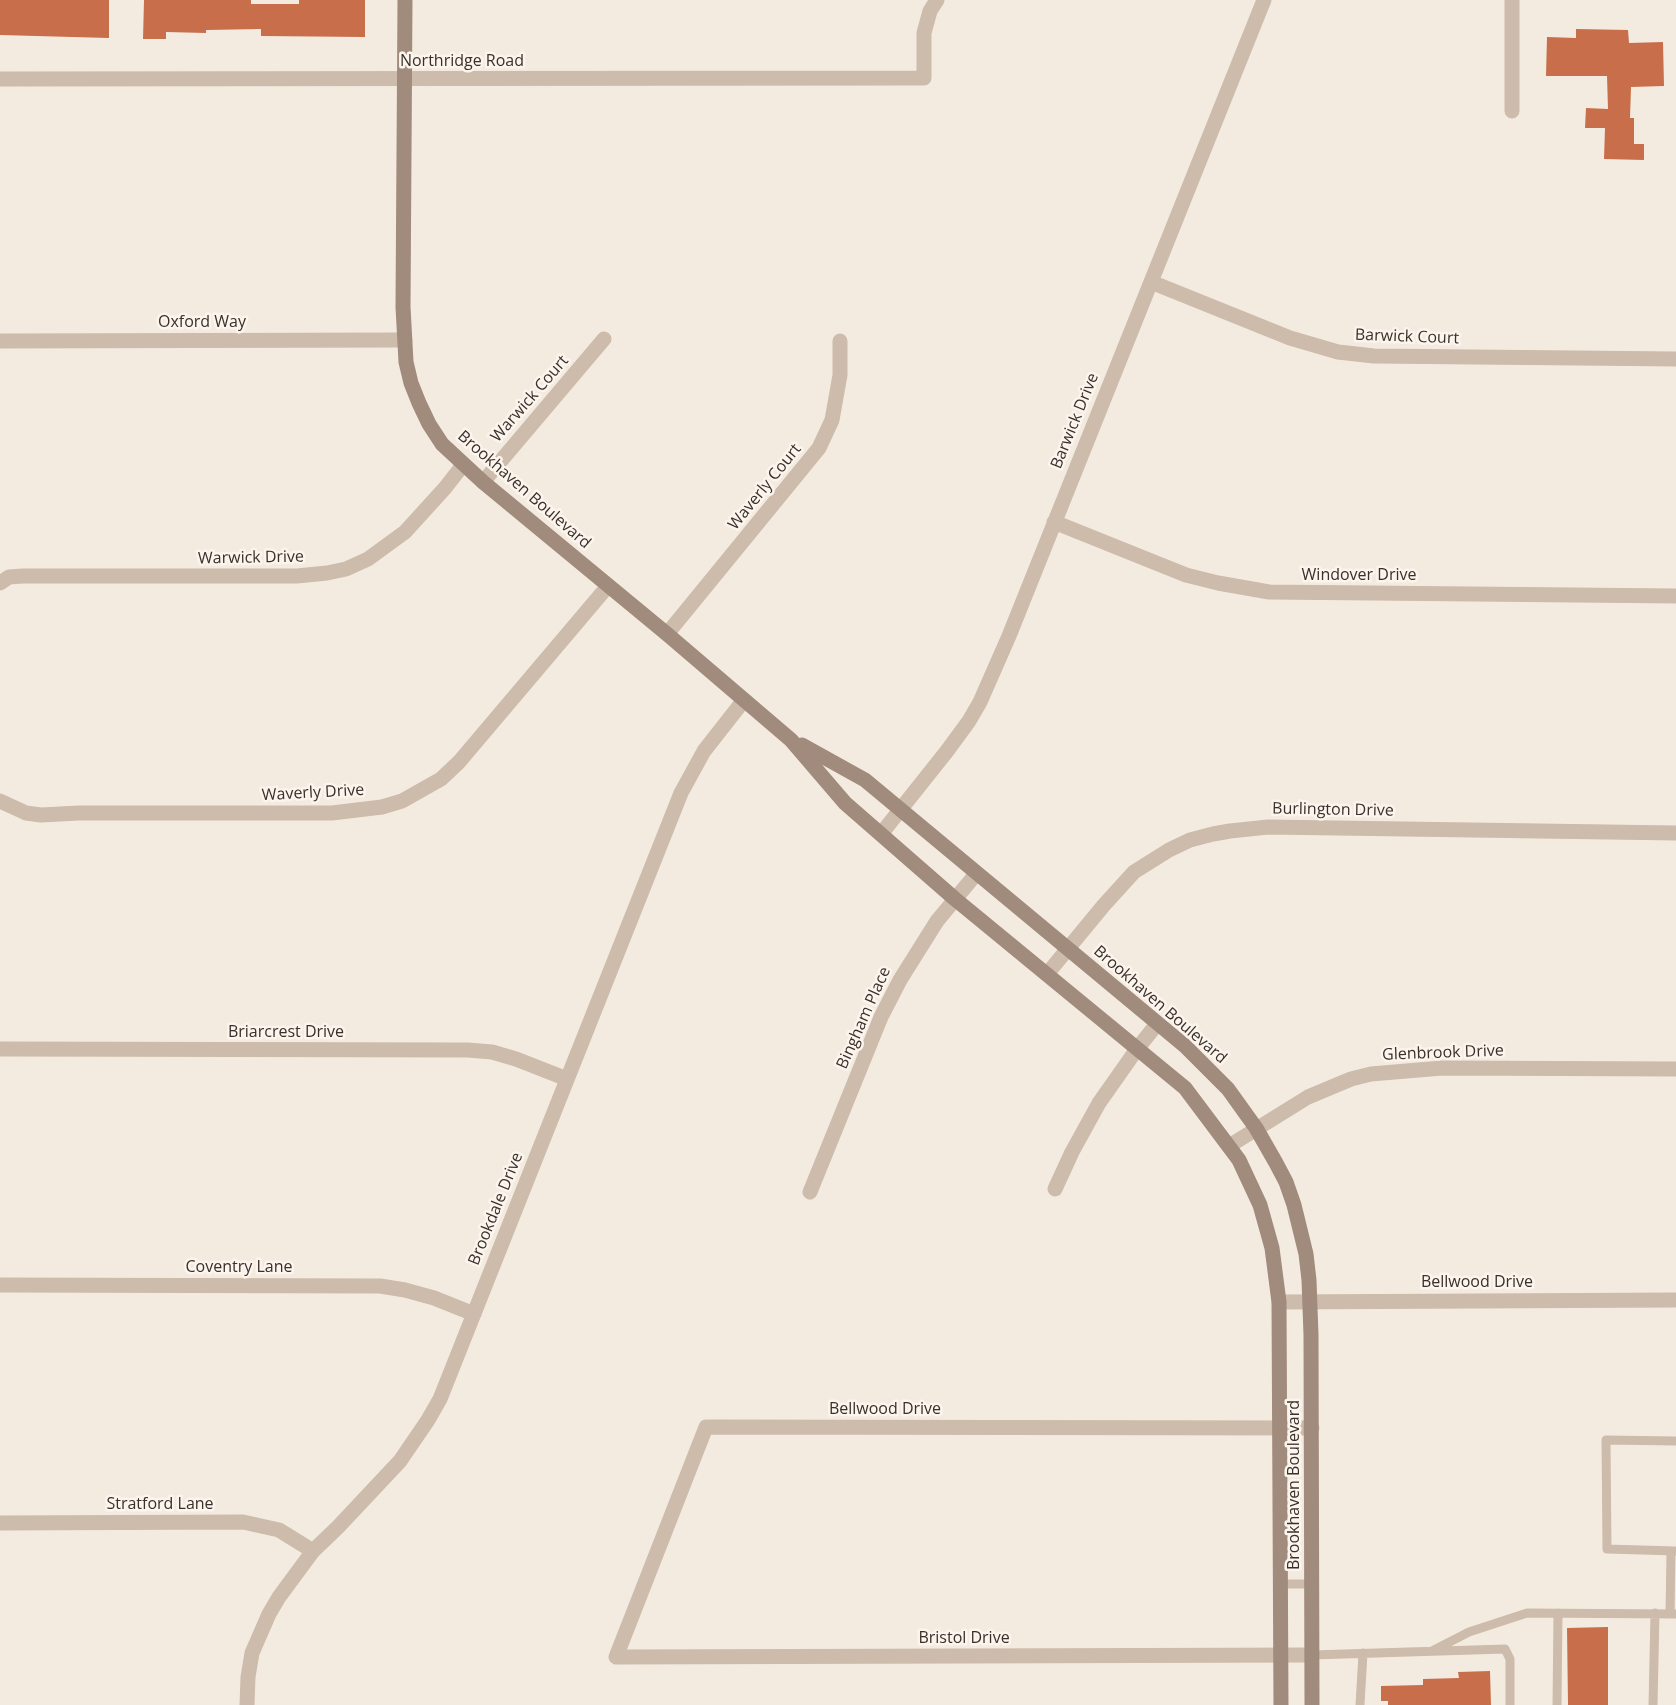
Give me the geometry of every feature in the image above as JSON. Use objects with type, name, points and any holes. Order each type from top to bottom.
[{"type":"street","name":"Brookhaven Boulevard","points":[[405,0],[403,308],[406,362],[419,404],[442,444],[483,482],[791,740],[845,803],[955,899],[1185,1088],[1239,1160],[1260,1205],[1272,1248],[1279,1302],[1281,1705]]},
{"type":"street","name":"Northridge Road","points":[[0,80],[924,78],[924,33],[930,11],[937,0]]},
{"type":"street","name":"Barwick Drive","points":[[881,834],[959,735],[980,702],[1264,0]]},
{"type":"street","points":[[1512,0],[1512,111]]},
{"type":"street","name":"Barwick Court","points":[[1151,282],[1290,338],[1338,352],[1374,356],[1676,359]]},
{"type":"street","name":"Warwick Court","points":[[483,482],[604,339]]},
{"type":"street","name":"Oxford Way","points":[[0,341],[405,340]]},
{"type":"street","name":"Waverly Court","points":[[667,634],[819,448],[826,436],[834,409],[840,375],[840,341]]},
{"type":"street","name":"Warwick Drive","points":[[0,583],[9,577],[38,575],[73,577],[297,576],[337,571],[368,559],[405,532],[463,465]]},
{"type":"street","name":"Windover Drive","points":[[1054,522],[1186,575],[1218,584],[1269,592],[1676,596]]},
{"type":"street","name":"Waverly Drive","points":[[0,801],[26,813],[42,815],[332,813],[382,807],[402,801],[441,779],[459,762],[608,586]]},
{"type":"street","name":"Brookdale Drive","points":[[247,1705],[252,1653],[259,1634],[279,1598],[313,1551],[339,1527],[400,1461],[440,1399],[681,793],[704,751],[744,700]]},
{"type":"street","name":"Brookhaven Boulevard","points":[[791,740],[865,780],[1209,1069],[1228,1089],[1256,1128],[1286,1182],[1306,1254],[1311,1301],[1312,1705]]},
{"type":"street","name":"Burlington Drive","points":[[1047,974],[1134,872],[1153,858],[1190,840],[1230,831],[1297,827],[1676,833]]},
{"type":"street","name":"Bingham Place","points":[[810,1192],[881,1017],[918,950],[976,874]]},
{"type":"street","points":[[1055,1189],[1099,1103],[1137,1049],[1158,1024]]},
{"type":"street","name":"Briarcrest Drive","points":[[0,1049],[468,1050],[492,1052],[516,1059],[567,1079]]},
{"type":"street","name":"Glenbrook Drive","points":[[1229,1146],[1318,1092],[1371,1074],[1442,1068],[1676,1069]]},
{"type":"street","name":"Coventry Lane","points":[[0,1285],[380,1286],[434,1298],[474,1314]]},
{"type":"street","name":"Bellwood Drive","points":[[1279,1302],[1676,1300]]},
{"type":"street","name":"Bellwood Drive","points":[[616,1657],[706,1427],[1312,1428]]},
{"type":"street","name":"Stratford Lane","points":[[0,1523],[243,1522],[279,1530],[313,1551]]},
{"type":"street","name":"Bristol Drive","points":[[616,1657],[1312,1655]]},
{"type":"lane","points":[[1432,1651],[1469,1632],[1527,1613],[1673,1614],[1673,1551],[1607,1549],[1606,1440],[1676,1441]]},
{"type":"lane","points":[[1280,1584],[1312,1584]]},
{"type":"lane","points":[[1557,1705],[1558,1613]]},
{"type":"lane","points":[[1653,1705],[1655,1613]]},
{"type":"lane","points":[[1312,1655],[1505,1649],[1510,1659],[1510,1705]]},
{"type":"lane","points":[[1360,1705],[1363,1653]]},
{"type":"building","points":[[0,0],[109,0],[109,38],[0,35]]},
{"type":"building","points":[[144,0],[251,0],[251,4],[299,4],[299,0],[365,0],[365,37],[261,36],[261,29],[206,30],[206,33],[166,32],[166,39],[143,39]]},
{"type":"building","points":[[1576,29],[1628,30],[1629,43],[1663,42],[1664,86],[1631,87],[1630,118],[1634,118],[1634,144],[1644,144],[1644,160],[1604,159],[1605,128],[1585,128],[1586,108],[1608,109],[1607,76],[1546,76],[1547,37],[1576,38]]},
{"type":"building","points":[[1608,1627],[1608,1705],[1568,1705],[1567,1628]]},
{"type":"building","points":[[1490,1671],[1491,1705],[1388,1705],[1388,1701],[1381,1701],[1381,1686],[1423,1685],[1423,1679],[1459,1678],[1458,1672]]}]
